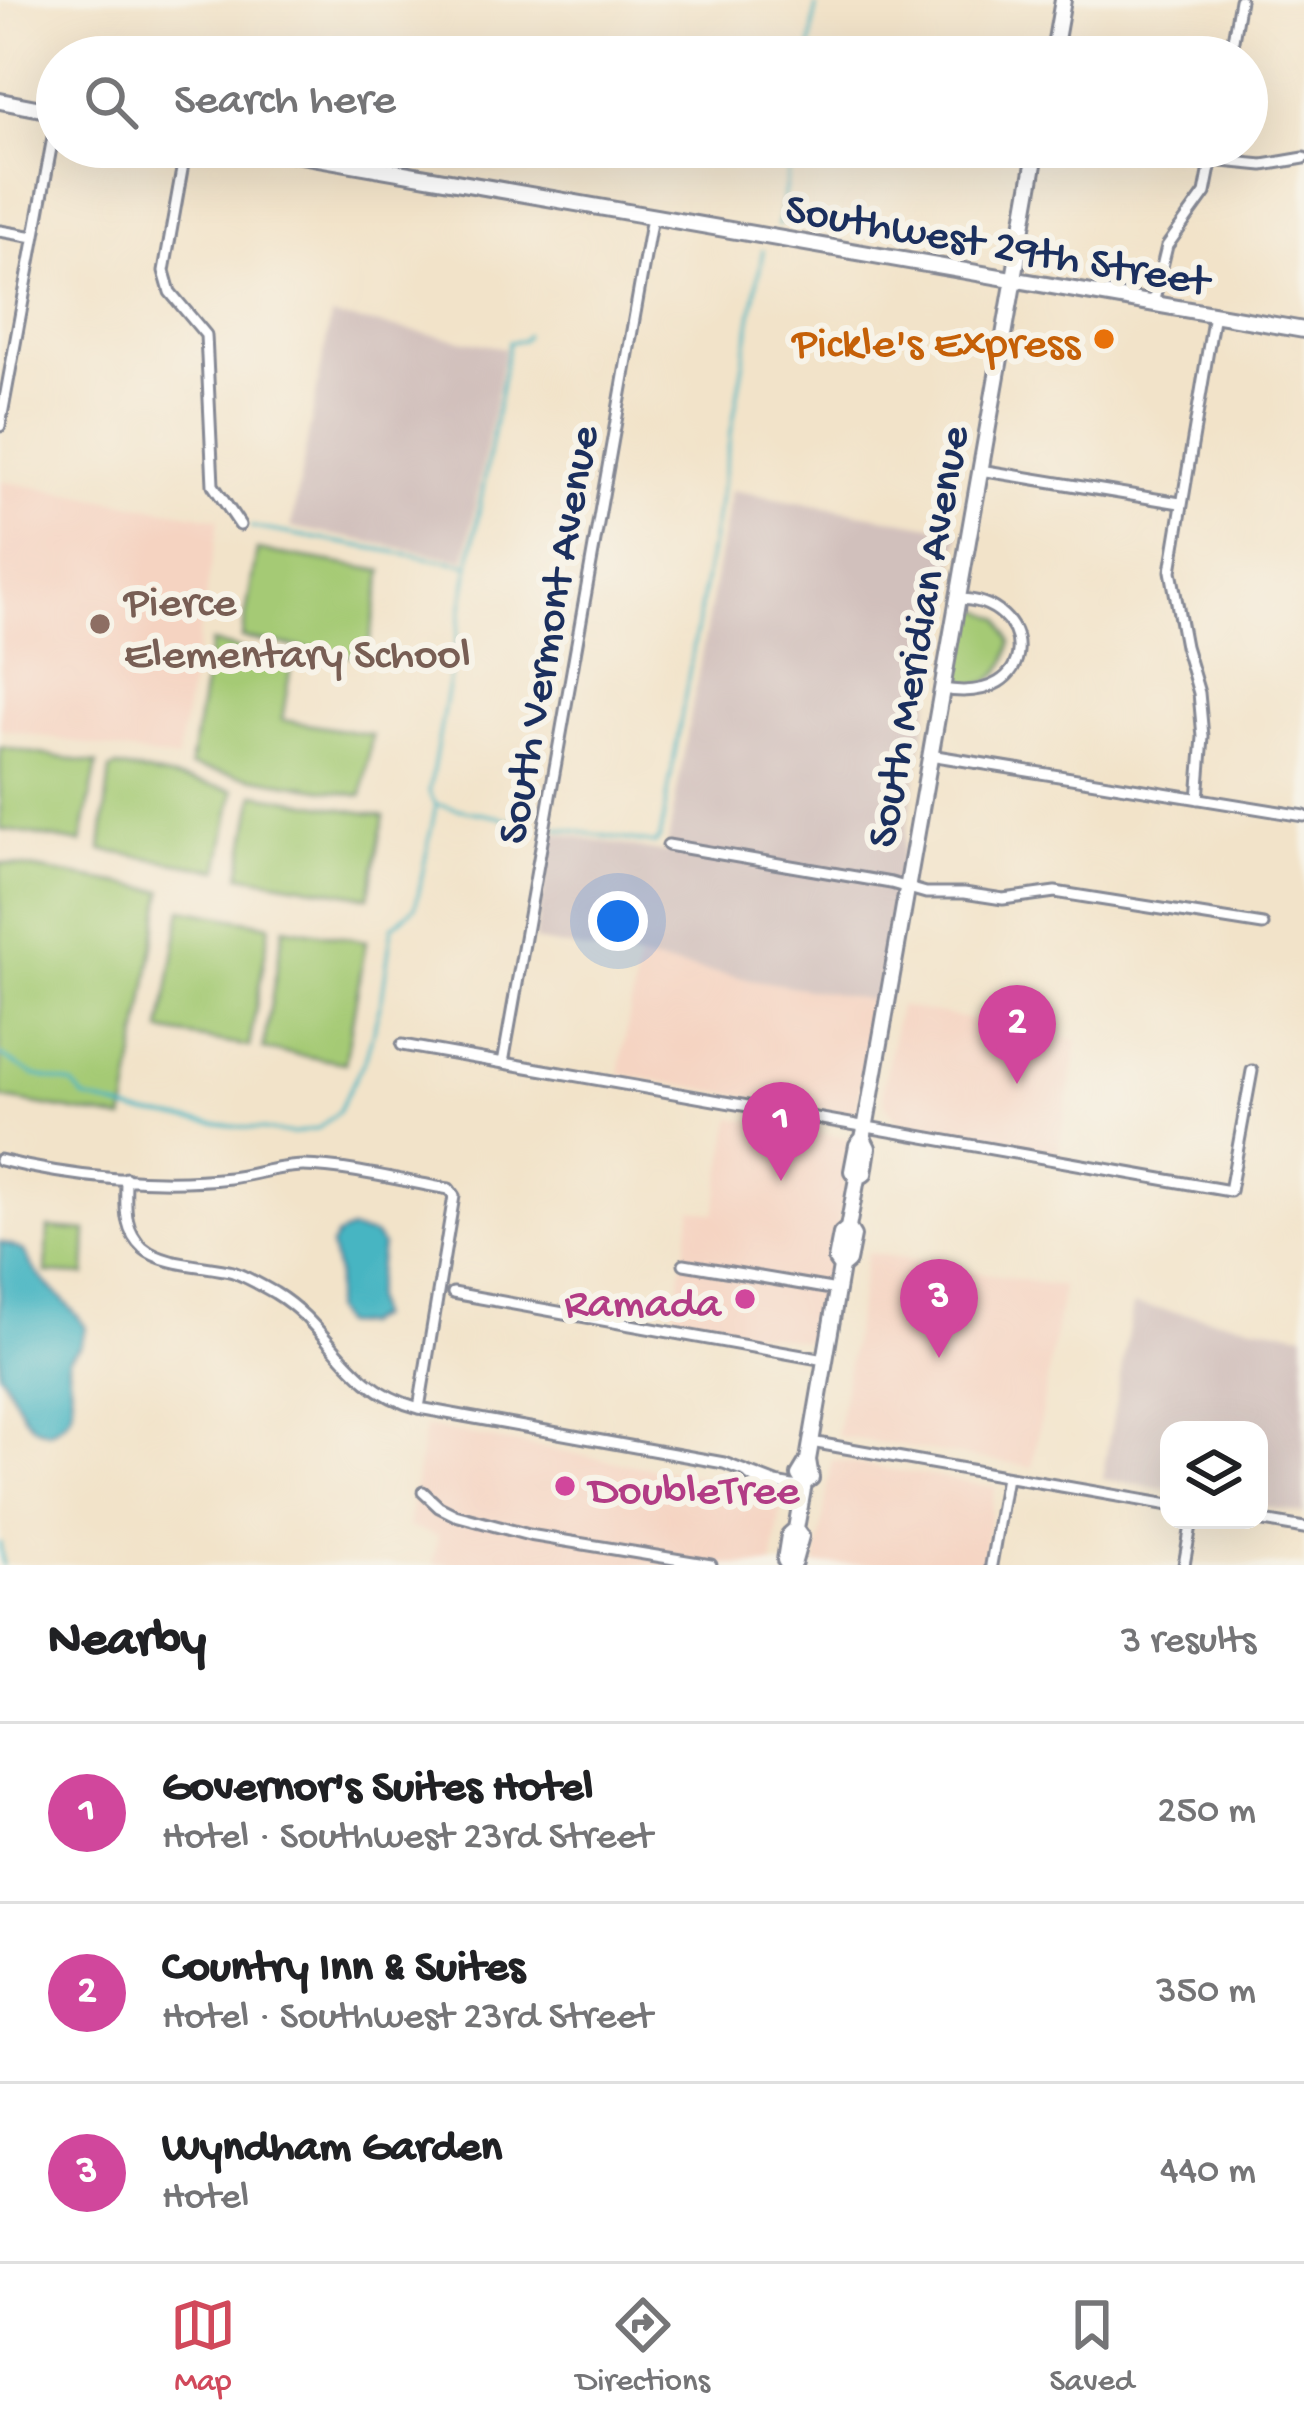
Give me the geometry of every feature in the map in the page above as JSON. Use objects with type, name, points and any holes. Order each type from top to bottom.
[{"type":"main road","points":[[1057,36],[1063,0]]},
{"type":"main road","points":[[0,101],[36,109]]},
{"type":"main road","name":"Southwest 29th Street","points":[[374,168],[1304,330]]},
{"type":"main road","name":"South Meridian Avenue","points":[[790,1565],[801,1537],[796,1528],[803,1490],[813,1468],[808,1460],[811,1442],[842,1267],[851,1249],[853,1236],[848,1228],[857,1178],[864,1174],[868,1148],[864,1134],[1033,168]]},
{"type":"street","points":[[1234,36],[1240,0]]},
{"type":"street","points":[[1268,164],[1304,158]]},
{"type":"street","points":[[0,426],[6,359],[47,168]]},
{"type":"street","points":[[182,168],[164,272],[170,292],[202,327],[208,342],[211,473],[233,521]]},
{"type":"street","points":[[1153,304],[1167,246],[1198,208],[1210,168]]},
{"type":"street","name":"South Vermont Avenue","points":[[503,1063],[652,217]]},
{"type":"street","points":[[0,231],[34,238]]},
{"type":"street","points":[[1198,799],[1202,715],[1171,571],[1214,314]]},
{"type":"street","points":[[980,470],[1180,503]]},
{"type":"street","points":[[942,689],[988,690],[1002,682],[1019,649],[1013,625],[999,610],[957,598]]},
{"type":"street","points":[[930,755],[1304,816]]},
{"type":"street","points":[[668,845],[926,893],[1003,899],[1055,892],[1263,925]]},
{"type":"street","points":[[402,1045],[864,1134],[1230,1191],[1252,1071]]},
{"type":"street","points":[[0,1160],[126,1178],[233,1178],[298,1166],[449,1189],[454,1196],[418,1408]]},
{"type":"street","points":[[126,1178],[129,1231],[143,1248],[260,1284],[301,1312],[342,1362],[374,1389],[418,1408],[740,1468],[803,1490]]},
{"type":"street","points":[[684,1264],[838,1290]]},
{"type":"street","points":[[453,1293],[825,1360]]},
{"type":"street","points":[[811,1442],[1160,1503]]},
{"type":"street","points":[[991,1565],[1006,1477]]},
{"type":"street","points":[[423,1492],[455,1515],[530,1535],[711,1565]]},
{"type":"street","points":[[1268,1522],[1304,1528]]},
{"type":"street","points":[[1184,1565],[1190,1529]]},
{"type":"shaded area","points":[[331,316],[505,348],[465,560],[291,527]]},
{"type":"shaded area","name":"Pierce Elementary School","points":[[0,481],[219,519],[177,760],[0,729]]},
{"type":"shaded area","points":[[731,490],[960,531],[876,1001],[534,941],[553,832],[666,853]]},
{"type":"shaded area","points":[[639,959],[876,1001],[856,1116],[619,1074]]},
{"type":"shaded area","points":[[899,1006],[1078,1040],[1058,1155],[898,1124],[884,1101],[883,1088]]},
{"type":"shaded area","points":[[732,1118],[854,1139],[817,1344],[673,1318],[692,1209],[715,1213]]},
{"type":"shaded area","points":[[867,1252],[1063,1287],[1032,1467],[837,1436]]},
{"type":"shaded area","points":[[1133,1305],[1304,1333],[1304,1514],[1268,1508],[1268,1421],[1160,1421],[1160,1489],[1102,1479]]},
{"type":"shaded area","points":[[425,1427],[743,1485],[782,1504],[772,1565],[433,1565],[438,1536],[408,1527]]},
{"type":"shaded area","points":[[832,1460],[995,1487],[982,1565],[816,1565]]},
{"type":"green space","points":[[257,550],[383,571],[366,658],[242,638]]},
{"type":"green space","points":[[973,606],[1001,619],[1011,642],[996,676],[961,686],[956,669],[958,645]]},
{"type":"green space","points":[[211,643],[292,660],[282,720],[372,735],[362,796],[190,767]]},
{"type":"green space","points":[[0,747],[97,764],[81,843],[0,829]]},
{"type":"green space","points":[[117,767],[234,790],[219,870],[101,850],[110,770]]},
{"type":"green space","points":[[255,794],[384,816],[369,897],[240,875]]},
{"type":"green space","points":[[0,863],[163,891],[124,1120],[0,1098]]},
{"type":"green space","points":[[182,909],[270,925],[249,1047],[161,1031]]},
{"type":"green space","points":[[284,927],[366,941],[345,1063],[263,1049]]},
{"type":"green space","points":[[48,1228],[87,1231],[85,1275],[46,1273]]},
{"type":"water","points":[[350,1230],[374,1235],[382,1246],[373,1298],[376,1317],[363,1325],[341,1324],[332,1310],[337,1274],[331,1246],[337,1236]]},
{"type":"water","points":[[0,1242],[24,1251],[36,1272],[86,1328],[80,1346],[68,1358],[71,1410],[60,1425],[47,1432],[25,1417],[0,1372]]},
{"type":"waterway","points":[[812,36],[816,7]]},
{"type":"waterway","points":[[778,226],[789,168]]},
{"type":"waterway","points":[[557,828],[655,844],[660,838],[763,250]]},
{"type":"waterway","points":[[0,1055],[34,1075],[72,1084],[85,1098],[138,1113],[293,1134],[319,1128],[338,1112],[366,1057],[382,998],[392,927],[415,907],[418,895],[436,805],[429,792],[509,342],[522,341],[526,335]]},
{"type":"waterway","points":[[251,527],[468,565]]},
{"type":"waterway","points":[[438,805],[534,824]]},
{"type":"waterway","points":[[0,1543],[3,1565]]},
{"type":"place","name":"Pickle's Express","points":[[1104,339]]},
{"type":"place","name":"Pierce Elementary School","points":[[100,624]]},
{"type":"place","name":"Country Inn & Suites","points":[[1017,1084]]},
{"type":"place","name":"Governor's Suites Hotel","points":[[781,1181]]},
{"type":"place","name":"Ramada","points":[[745,1299]]},
{"type":"place","name":"Wyndham Garden","points":[[939,1358]]},
{"type":"place","name":"DoubleTree","points":[[565,1486]]}]
